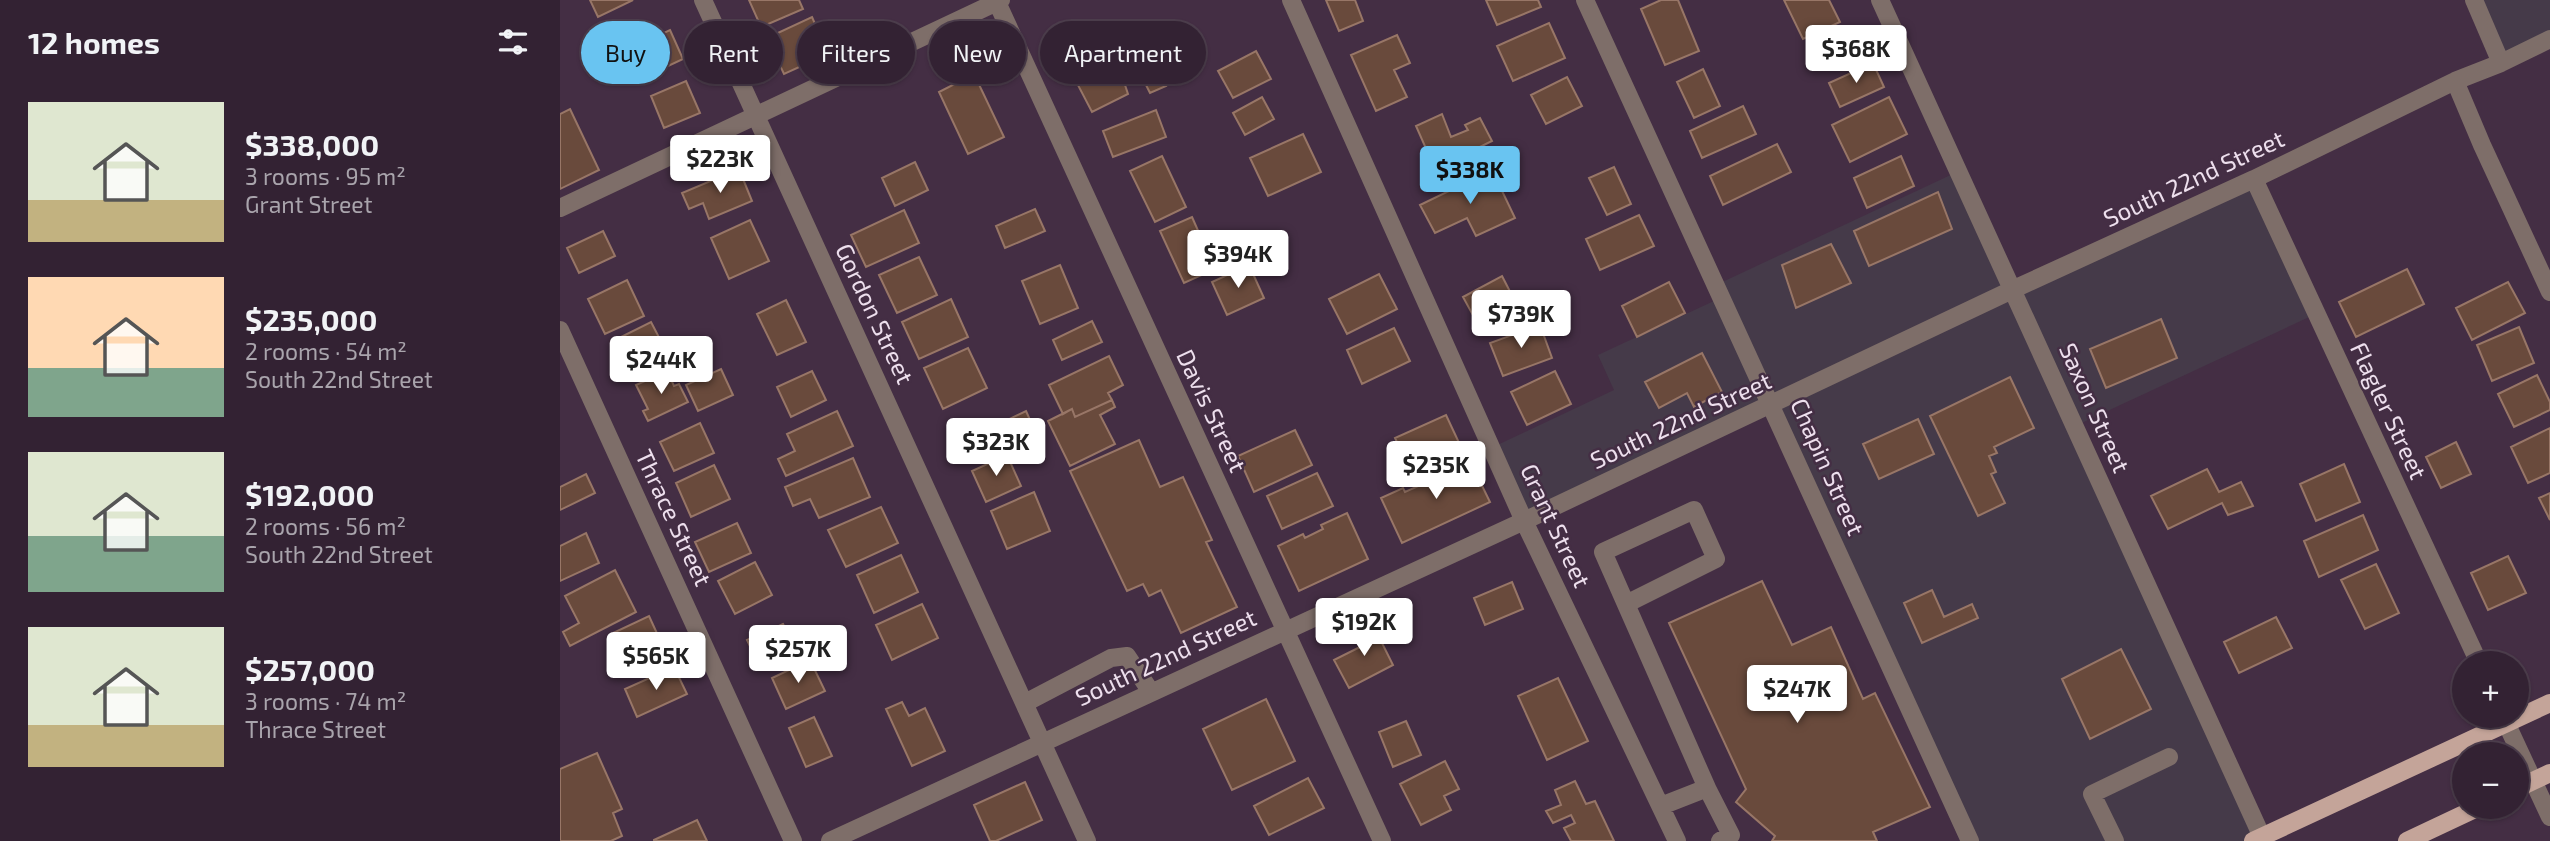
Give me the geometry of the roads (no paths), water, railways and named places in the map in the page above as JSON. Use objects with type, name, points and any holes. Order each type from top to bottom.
[{"type":"main road","points":[[2529,710],[2550,702]]},
{"type":"main road","points":[[2258,839],[2486,728]]},
{"type":"main road","points":[[2529,783],[2550,773]]},
{"type":"main road","points":[[2407,841],[2454,819]]},
{"type":"street","name":"Gordon Street","points":[[703,0],[1087,841]]},
{"type":"street","name":"Grant Street","points":[[1291,0],[1524,521],[1677,841]]},
{"type":"street","name":"Chapin Street","points":[[1585,0],[1970,841]]},
{"type":"street","name":"Saxon Street","points":[[1880,0],[2014,289],[2258,839]]},
{"type":"street","points":[[2474,0],[2501,63]]},
{"type":"street","points":[[560,208],[998,1]]},
{"type":"street","name":"Davis Street","points":[[998,1],[1382,841]]},
{"type":"street","name":"South 22nd Street","points":[[830,841],[1524,521],[2014,289],[2254,179],[2455,81],[2501,63],[2550,39]]},
{"type":"street","points":[[2455,81],[2550,292]]},
{"type":"street","name":"Flagler Street","points":[[2254,179],[2473,651]]},
{"type":"street","name":"Thrace Street","points":[[560,330],[793,841]]},
{"type":"street","points":[[1626,604],[1716,559],[1694,510],[1603,552],[1707,788],[1726,838]]},
{"type":"street","points":[[1025,703],[1111,658],[1127,656],[1151,692]]},
{"type":"street","points":[[2115,841],[2092,794],[2169,757]]},
{"type":"street","points":[[1661,806],[1707,788]]},
{"type":"street","points":[[2529,790],[2550,817]]}]
